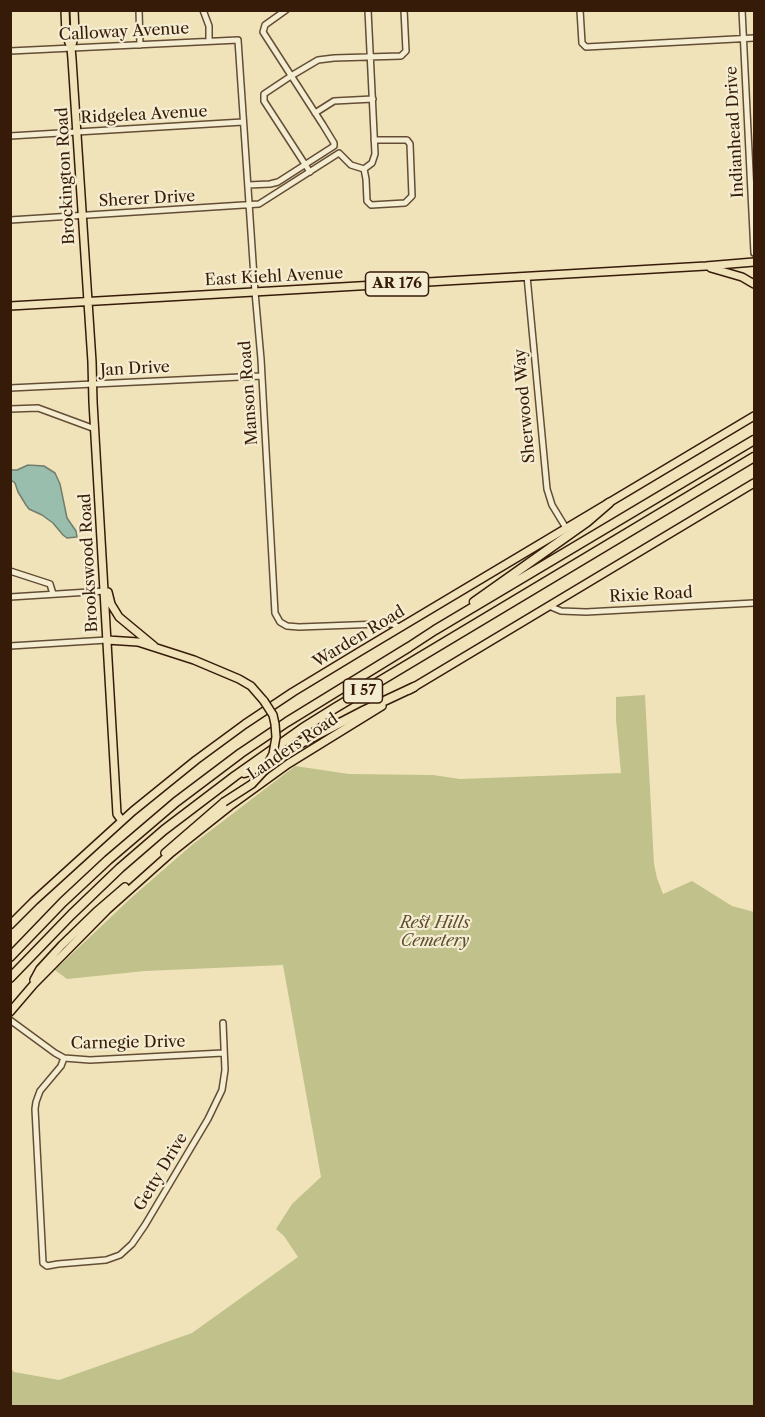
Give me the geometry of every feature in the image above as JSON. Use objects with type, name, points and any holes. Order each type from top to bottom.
[{"type":"highway","name":"I 57","points":[[10,957],[63,902],[150,823],[211,775],[287,722],[435,630],[754,440]]},
{"type":"highway","name":"I 57","points":[[10,978],[120,868],[164,830],[234,776],[303,728],[754,457]]},
{"type":"highway","points":[[435,630],[587,522],[609,503]]},
{"type":"highway","points":[[234,776],[254,770],[285,751],[414,687]]},
{"type":"main road","name":"Brockington Road","points":[[64,10],[66,34],[71,48],[87,302]]},
{"type":"main road","name":"Brockington Road","points":[[71,48],[75,34],[75,10]]},
{"type":"main road","name":"East Kiehl Avenue","points":[[10,306],[754,262]]},
{"type":"main road","points":[[706,266],[742,277],[754,284]]},
{"type":"main road","name":"Brookswood Road","points":[[87,302],[117,814],[122,821]]},
{"type":"main road","name":"Warden Road","points":[[10,925],[122,821],[233,732],[293,692],[754,416]]},
{"type":"main road","name":"Landers Road","points":[[10,1012],[83,934],[132,887],[172,852],[288,764],[351,724],[754,484]]},
{"type":"main road","points":[[104,578],[111,604],[119,617],[156,648]]},
{"type":"main road","points":[[27,993],[40,969],[79,928],[224,802],[252,784],[264,771],[273,754],[276,737],[273,715],[251,686],[194,660],[138,642],[107,640]]},
{"type":"street","points":[[139,10],[140,45]]},
{"type":"street","points":[[203,10],[209,26],[209,41]]},
{"type":"street","points":[[286,10],[265,25],[263,32],[339,153],[351,165],[364,169]]},
{"type":"street","points":[[364,169],[372,163],[375,154],[368,10]]},
{"type":"street","points":[[310,172],[264,101],[264,94],[318,60],[401,56],[406,51],[404,10]]},
{"type":"street","points":[[580,10],[582,43],[586,46],[754,38]]},
{"type":"street","name":"Indianhead Drive","points":[[742,10],[754,252]]},
{"type":"street","name":"Calloway Avenue","points":[[10,51],[238,40]]},
{"type":"street","name":"Manson Road","points":[[238,40],[277,618],[287,626],[299,627],[393,624],[400,628]]},
{"type":"street","points":[[315,113],[334,101],[372,99]]},
{"type":"street","name":"Ridgelea Avenue","points":[[10,136],[243,122]]},
{"type":"street","points":[[364,169],[367,201],[371,205],[405,204],[412,196],[410,144],[407,140],[374,140]]},
{"type":"street","points":[[248,185],[270,184],[283,179],[334,146]]},
{"type":"street","points":[[249,206],[259,204],[339,153]]},
{"type":"street","points":[[283,179],[288,186]]},
{"type":"street","points":[[270,184],[274,195]]},
{"type":"street","name":"Sherer Drive","points":[[10,220],[249,206]]},
{"type":"street","name":"Sherwood Way","points":[[527,276],[547,489],[552,506],[566,528]]},
{"type":"street","name":"Jan Drive","points":[[10,388],[261,376]]},
{"type":"street","points":[[10,409],[38,408],[95,429]]},
{"type":"street","points":[[10,571],[50,584],[53,594]]},
{"type":"street","points":[[10,597],[105,591]]},
{"type":"street","name":"Rixie Road","points":[[549,606],[561,611],[586,612],[754,603]]},
{"type":"street","points":[[10,646],[107,640]]},
{"type":"street","name":"Carnegie Drive","points":[[10,1020],[64,1058],[90,1060],[223,1053]]},
{"type":"street","name":"Getty Drive","points":[[64,1058],[61,1066],[40,1091],[35,1110],[45,1265],[106,1260],[120,1255],[132,1244],[184,1161],[222,1090],[225,1070],[223,1023]]},
{"type":"green space","name":"Rest Hills Cemetery","points":[[645,695],[654,864],[663,894],[692,881],[732,906],[754,912],[754,1406],[11,1406],[11,1369],[14,1372],[59,1380],[192,1333],[298,1257],[284,1236],[276,1229],[292,1204],[321,1177],[283,965],[145,971],[67,979],[55,970],[132,897],[193,844],[295,766],[349,774],[433,775],[460,779],[621,773],[616,697]]},
{"type":"shaded area","points":[[28,465],[44,466],[55,473],[60,484],[67,518],[76,531],[77,537],[67,538],[53,523],[26,505],[15,483],[11,480],[10,470],[17,470]]}]
